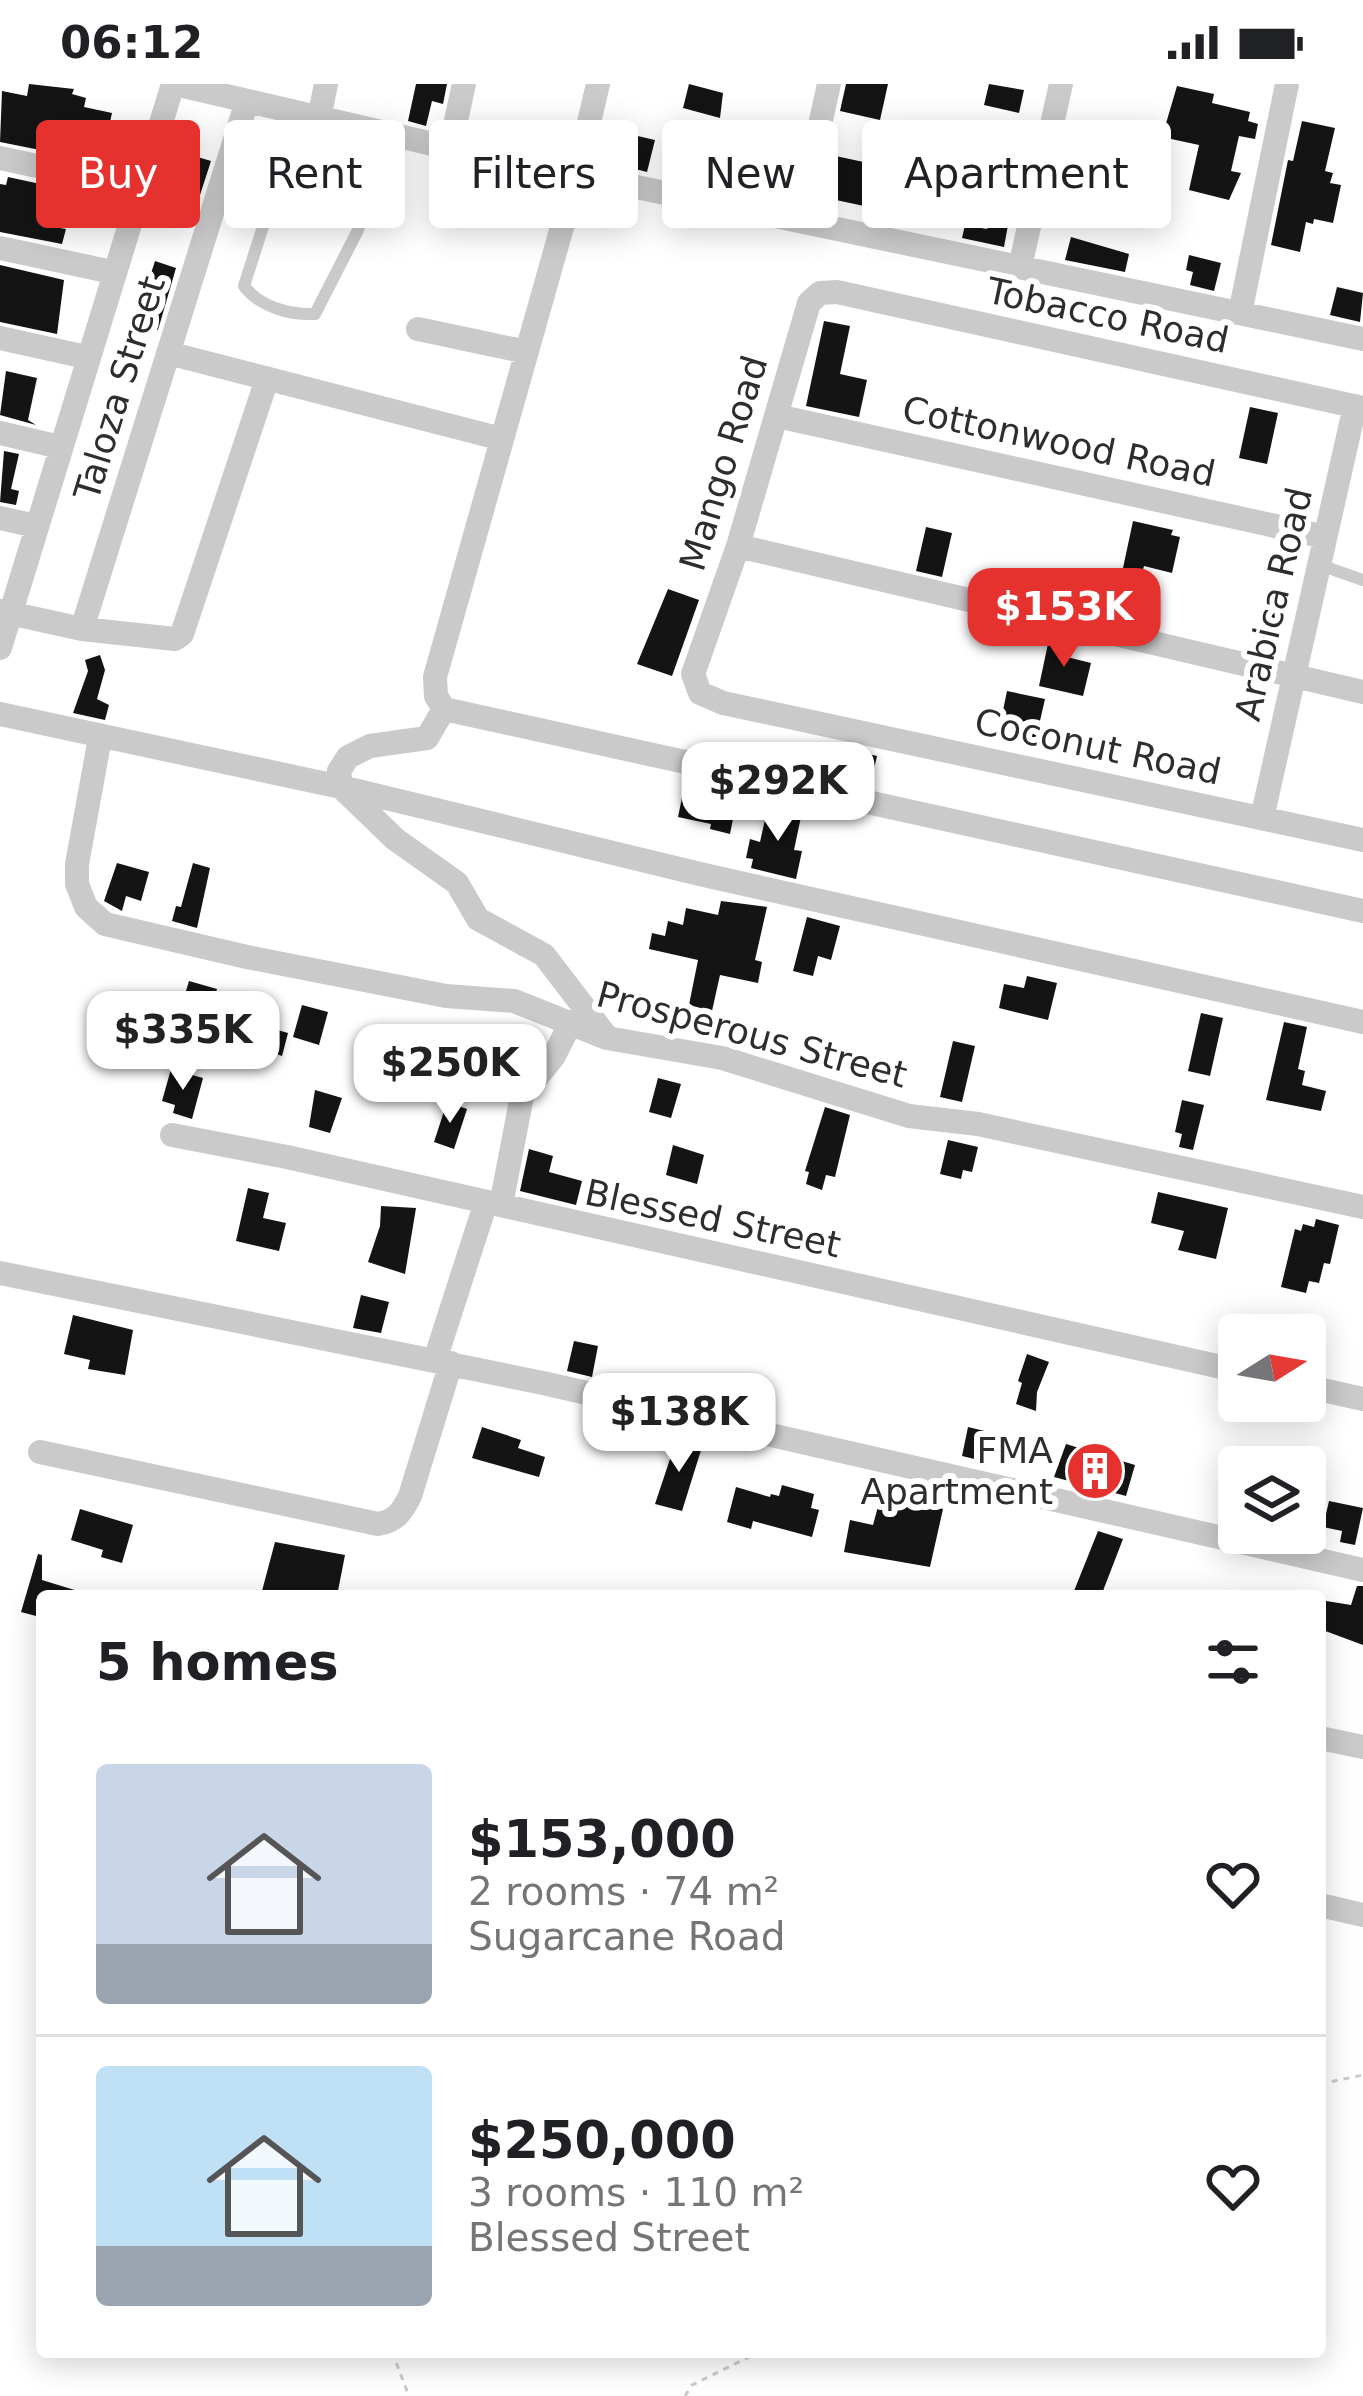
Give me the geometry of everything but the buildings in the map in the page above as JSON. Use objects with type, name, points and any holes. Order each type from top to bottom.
[{"type":"street","points":[[162,120],[174,84],[326,120]]},
{"type":"street","points":[[309,116],[326,84]]},
{"type":"street","points":[[457,120],[464,84]]},
{"type":"street","points":[[590,120],[598,84]]},
{"type":"street","points":[[821,120],[829,84]]},
{"type":"street","points":[[1020,268],[1061,84]]},
{"type":"street","points":[[1240,313],[1287,84]]},
{"type":"street","name":"Taloza Street","points":[[82,628],[248,101]]},
{"type":"street","points":[[0,158],[36,166]]},
{"type":"street","points":[[838,227],[1363,339]]},
{"type":"street","points":[[0,648],[4,612],[36,526],[126,228]]},
{"type":"street","points":[[562,228],[435,677],[436,696],[444,709],[1363,911]]},
{"type":"street","points":[[0,248],[112,272]]},
{"type":"street","name":"Tobacco Road","points":[[837,292],[1359,407]]},
{"type":"street","name":"Mango Road","points":[[693,674],[738,547],[811,298],[837,292]]},
{"type":"street","points":[[418,329],[527,352]]},
{"type":"street","points":[[0,338],[86,357]]},
{"type":"street","points":[[168,353],[502,439]]},
{"type":"street","points":[[4,612],[82,628],[176,639],[182,634],[267,379]]},
{"type":"street","name":"Arabica Road","points":[[1262,818],[1359,407]]},
{"type":"street","name":"Cottonwood Road","points":[[777,416],[1325,537]]},
{"type":"street","points":[[0,433],[60,447]]},
{"type":"street","points":[[0,518],[36,526]]},
{"type":"street","points":[[738,547],[1363,692]]},
{"type":"street","name":"Coconut Road","points":[[693,674],[700,693],[723,703],[1363,840]]},
{"type":"street","points":[[444,709],[428,738],[370,746],[348,757],[339,771],[341,787],[395,839],[457,883],[478,919],[544,955],[607,1038]]},
{"type":"street","points":[[0,714],[341,787],[704,875],[1363,1022]]},
{"type":"street","name":"Prosperous Street","points":[[100,738],[77,884],[86,907],[105,924],[446,996],[514,1001],[607,1038],[722,1058],[909,1116],[978,1124],[1363,1207]]},
{"type":"street","points":[[40,1452],[378,1524],[402,1512],[522,1096],[554,1056],[571,1022]]},
{"type":"street","name":"Blessed Street","points":[[172,1135],[1218,1366]]},
{"type":"street","points":[[0,1273],[543,1382],[1363,1570]]},
{"type":"street","points":[[1326,1391],[1363,1399]]},
{"type":"street","points":[[1326,1739],[1363,1747]]},
{"type":"street","points":[[1326,1906],[1363,1915]]},
{"type":"lane","points":[[307,120],[309,116]]},
{"type":"lane","points":[[266,228],[244,286],[255,300],[292,313],[315,314],[355,228]]},
{"type":"lane","points":[[1319,565],[1363,580]]},
{"type":"path","points":[[1326,2083],[1363,2075]]},
{"type":"path","points":[[394,2358],[409,2396]]},
{"type":"path","points":[[685,2396],[692,2385],[747,2358]]},
{"type":"place","name":"FMA Apartment","points":[[1095,1471]]}]
